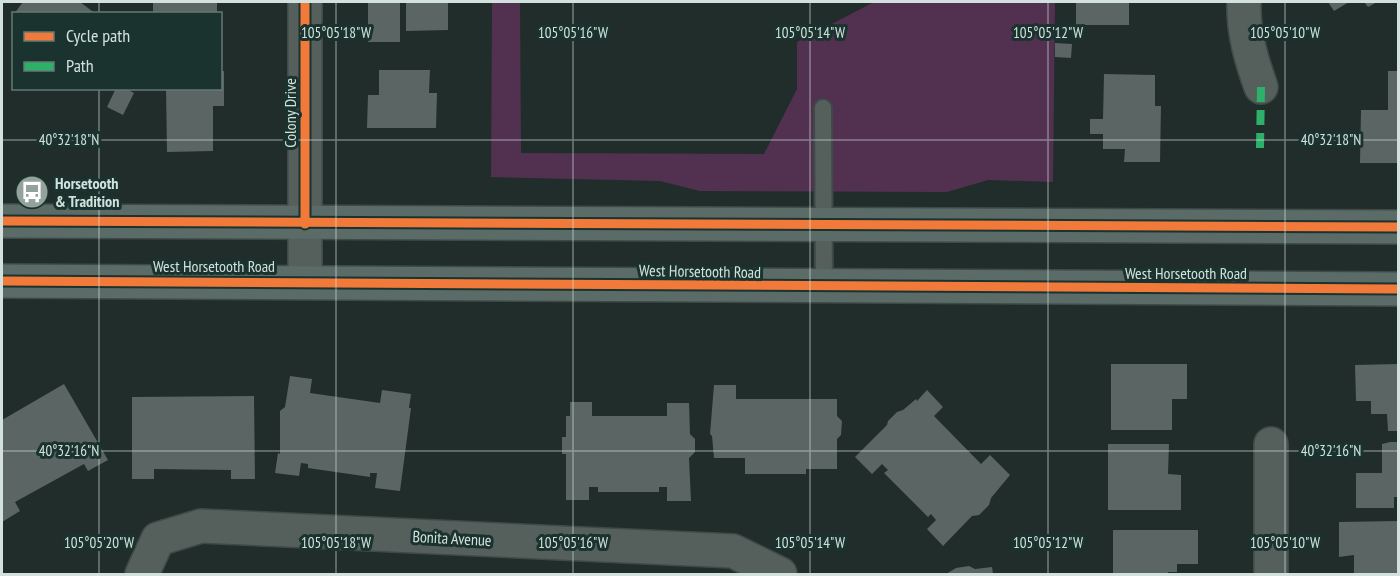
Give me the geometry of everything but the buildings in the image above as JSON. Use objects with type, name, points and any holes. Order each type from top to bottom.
[{"type":"main road","points":[[2,221],[1398,227]]},
{"type":"main road","name":"West Horsetooth Road","points":[[2,281],[1398,289]]},
{"type":"street","name":"Colony Drive","points":[[305,2],[305,281]]},
{"type":"street","points":[[1244,2],[1243,17],[1250,55],[1261,87]]},
{"type":"street","points":[[1270,574],[1271,444]]},
{"type":"street","name":"Bonita Avenue","points":[[142,574],[158,539],[201,526],[733,551],[780,574]]},
{"type":"lane","points":[[823,108],[824,287]]},
{"type":"shaded area","points":[[492,2],[520,2],[521,153],[764,154],[797,89],[797,42],[874,2],[1055,2],[1053,182],[988,180],[947,192],[700,191],[660,181],[491,177]]},
{"type":"marked path","points":[[1260,148],[1261,87]]},
{"type":"cycle path","points":[[305,2],[305,224]]},
{"type":"cycle path","points":[[2,221],[1398,227]]},
{"type":"cycle path","points":[[2,281],[1398,289]]},
{"type":"place","name":"Horsetooth & Tradition","points":[[32,192]]}]
